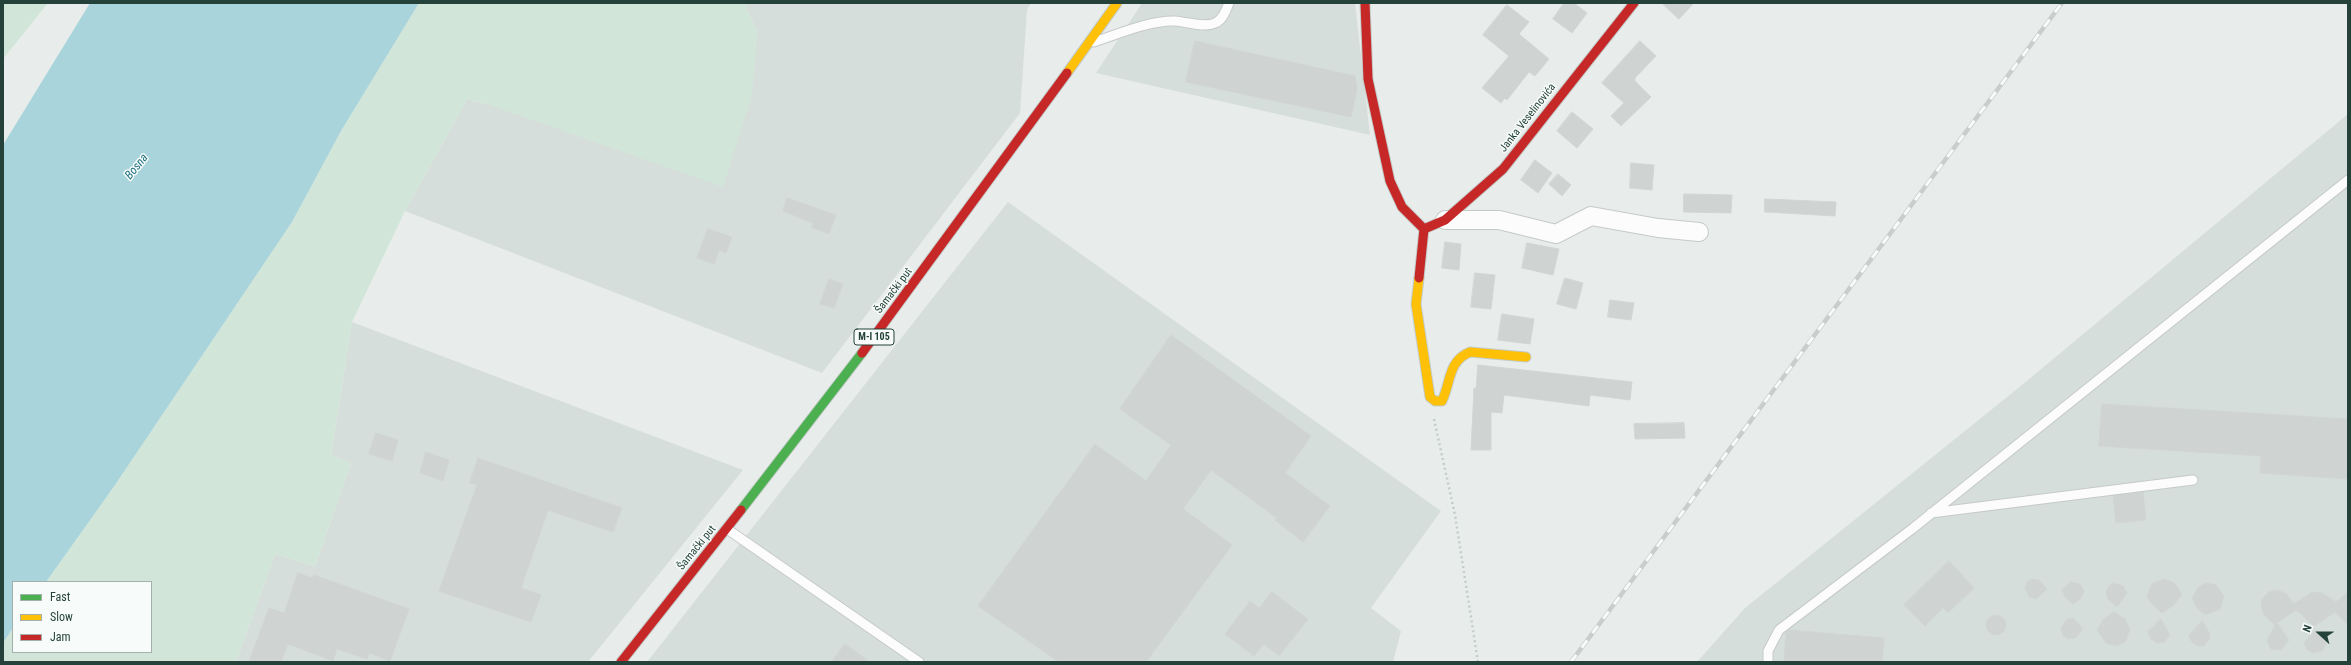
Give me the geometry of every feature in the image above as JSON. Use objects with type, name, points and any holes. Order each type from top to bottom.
[{"type":"street","name":"Šamački put","points":[[621,662],[727,529],[901,302],[1089,44],[1117,3]]},
{"type":"street","points":[[1365,3],[1368,79],[1390,181],[1402,207],[1424,229],[1416,304],[1430,397],[1438,402],[1442,401],[1446,396],[1450,371],[1462,354],[1470,352],[1526,357]]},
{"type":"street","name":"Janka Veselinovića","points":[[1424,229],[1445,220],[1503,169],[1634,3]]},
{"type":"street","points":[[1445,220],[1498,220],[1556,234],[1591,216],[1658,228],[1699,232]]},
{"type":"lane","points":[[1089,44],[1141,27],[1173,21],[1208,25],[1215,24],[1221,19],[1229,3]]},
{"type":"lane","points":[[1768,662],[1768,651],[1779,630],[1929,514],[2348,180]]},
{"type":"lane","points":[[1929,514],[2193,480]]},
{"type":"lane","points":[[727,529],[919,662]]},
{"type":"path","points":[[1430,397],[1455,515],[1478,662]]},
{"type":"shaded area","points":[[744,3],[1031,3],[1027,10],[1020,113],[822,373],[405,211],[467,99],[487,104],[757,32]]},
{"type":"shaded area","points":[[1142,3],[1355,3],[1370,135],[1096,73]]},
{"type":"shaded area","points":[[2348,114],[2348,662],[1697,662],[1745,608],[2017,389]]},
{"type":"shaded area","points":[[1008,202],[1441,511],[1371,608],[1401,631],[1393,662],[647,662]]},
{"type":"shaded area","points":[[352,322],[743,470],[588,662],[236,662],[275,554],[315,566],[351,463],[331,455]]},
{"type":"green space","points":[[3,3],[48,3],[3,59]]},
{"type":"green space","points":[[419,3],[744,3],[757,32],[752,94],[723,187],[487,104],[467,99],[405,211],[352,322],[331,455],[351,463],[315,566],[275,554],[236,662],[3,662],[3,643],[12,630],[12,653],[152,653],[152,581],[47,581],[115,485],[292,222],[341,131]]},
{"type":"water","name":"Bosna","points":[[90,3],[419,3],[341,131],[292,222],[115,485],[47,581],[12,581],[12,630],[3,643],[3,145]]},
{"type":"building","points":[[1564,3],[1574,3],[1587,13],[1572,33],[1553,19]]},
{"type":"building","points":[[1662,3],[1694,3],[1679,19]]},
{"type":"building","points":[[1507,5],[1529,22],[1519,34],[1549,59],[1535,76],[1529,72],[1507,100],[1505,98],[1501,103],[1482,88],[1509,56],[1483,35]]},
{"type":"building","points":[[1195,41],[1355,76],[1357,89],[1351,117],[1186,82]]},
{"type":"building","points":[[1640,41],[1656,56],[1635,78],[1635,81],[1651,97],[1621,126],[1611,116],[1624,103],[1602,83]]},
{"type":"building","points":[[1572,112],[1593,129],[1577,148],[1557,131]]},
{"type":"building","points":[[1535,160],[1552,173],[1538,193],[1521,180]]},
{"type":"building","points":[[1631,163],[1654,165],[1652,190],[1630,188]]},
{"type":"building","points":[[1558,174],[1571,185],[1562,196],[1549,184]]},
{"type":"building","points":[[1684,194],[1732,195],[1731,213],[1684,212]]},
{"type":"building","points":[[787,198],[836,215],[829,234],[811,227],[813,223],[783,211]]},
{"type":"building","points":[[1765,199],[1836,202],[1835,216],[1765,212]]},
{"type":"building","points":[[708,229],[732,237],[726,253],[719,250],[714,264],[697,258]]},
{"type":"building","points":[[1445,242],[1461,244],[1459,270],[1442,268]]},
{"type":"building","points":[[1527,243],[1559,249],[1553,275],[1522,268]]},
{"type":"building","points":[[1475,273],[1495,275],[1491,309],[1471,307]]},
{"type":"building","points":[[1565,278],[1583,283],[1576,309],[1557,304]]},
{"type":"building","points":[[829,279],[843,284],[834,308],[820,304]]},
{"type":"building","points":[[1610,300],[1634,303],[1631,320],[1608,317]]},
{"type":"building","points":[[1502,314],[1534,319],[1530,344],[1498,340]]},
{"type":"building","points":[[1171,335],[1311,436],[1285,473],[1330,506],[1303,542],[1275,520],[1277,518],[1211,470],[1183,509],[1232,545],[1146,662],[1059,662],[978,606],[1095,444],[1146,481],[1171,445],[1120,409]]},
{"type":"building","points":[[1478,365],[1632,382],[1630,400],[1590,395],[1589,406],[1504,395],[1502,413],[1491,412],[1491,450],[1471,450],[1474,388],[1476,388]]},
{"type":"building","points":[[2102,404],[2348,419],[2348,479],[2260,473],[2261,456],[2099,446]]},
{"type":"building","points":[[1684,423],[1685,438],[1635,439],[1634,424]]},
{"type":"building","points":[[376,433],[398,440],[392,461],[369,454]]},
{"type":"building","points":[[426,452],[449,460],[443,481],[420,473]]},
{"type":"building","points":[[478,458],[622,508],[613,532],[548,510],[521,588],[541,595],[531,622],[439,591],[477,485],[470,483]]},
{"type":"building","points":[[2143,492],[2146,520],[2116,523],[2113,496]]},
{"type":"building","points":[[1949,561],[1974,588],[1948,613],[1943,608],[1925,626],[1904,605]]},
{"type":"building","points":[[298,573],[312,578],[314,575],[409,609],[390,661],[369,653],[367,659],[337,649],[333,661],[288,644],[281,662],[249,662],[269,608],[284,613]]},
{"type":"building","points":[[2033,579],[2039,580],[2047,589],[2036,599],[2029,597],[2025,588],[2027,582]]},
{"type":"building","points":[[2165,579],[2174,583],[2182,594],[2174,605],[2162,613],[2151,603],[2147,596],[2152,584]]},
{"type":"building","points":[[2071,582],[2080,584],[2084,591],[2080,599],[2073,604],[2065,597],[2062,590]]},
{"type":"building","points":[[2114,583],[2123,586],[2127,593],[2117,607],[2108,599],[2106,592],[2109,586]]},
{"type":"building","points":[[2206,583],[2216,585],[2224,596],[2220,609],[2205,615],[2197,608],[2192,598],[2198,588]]},
{"type":"building","points":[[2278,590],[2287,594],[2294,604],[2312,592],[2322,593],[2336,602],[2348,592],[2348,625],[2335,612],[2314,626],[2296,610],[2277,623],[2289,640],[2281,650],[2271,649],[2267,640],[2275,625],[2264,615],[2261,605],[2262,599],[2269,592]]},
{"type":"building","points":[[1272,592],[1308,619],[1279,656],[1264,644],[1254,656],[1225,634],[1250,601],[1259,608]]},
{"type":"building","points":[[2114,612],[2125,619],[2130,630],[2125,642],[2116,646],[2106,643],[2097,630],[2103,620]]},
{"type":"building","points":[[1996,615],[2003,618],[2006,625],[2003,632],[1996,635],[1989,632],[1986,625],[1989,618]]},
{"type":"building","points":[[2073,618],[2083,629],[2075,638],[2068,639],[2063,635],[2061,629],[2066,620]]},
{"type":"building","points":[[2161,619],[2170,635],[2164,642],[2157,643],[2151,639],[2148,632]]},
{"type":"building","points":[[2202,621],[2209,632],[2210,638],[2204,646],[2198,646],[2192,642],[2189,636]]},
{"type":"building","points":[[1789,630],[1884,638],[1882,662],[1784,662],[1786,632]]},
{"type":"building","points":[[2316,630],[2327,643],[2322,651],[2312,653],[2307,649],[2304,643]]},
{"type":"building","points":[[845,644],[870,662],[832,662]]},
{"type":"railway","points":[[1571,662],[2062,3]]},
{"type":"traffic: fast","points":[[741,510],[862,353]]},
{"type":"traffic: slow","points":[[1067,73],[1117,3]]},
{"type":"traffic: slow","points":[[1419,278],[1416,304],[1430,397],[1435,401],[1442,401],[1454,366],[1463,356],[1470,352],[1526,357]]},
{"type":"traffic: jam","points":[[1365,3],[1368,79],[1390,181],[1402,207],[1424,229],[1419,278]]},
{"type":"traffic: jam","points":[[1424,229],[1445,220],[1503,169],[1634,3]]},
{"type":"traffic: jam","points":[[862,353],[1067,73]]},
{"type":"traffic: jam","points":[[621,662],[741,510]]}]
